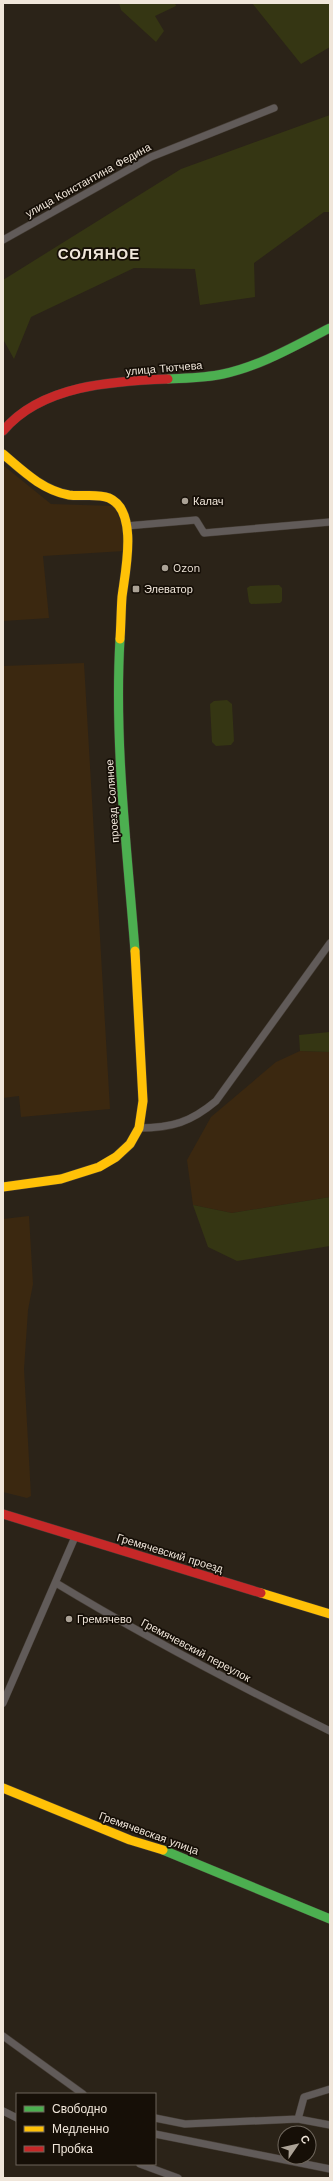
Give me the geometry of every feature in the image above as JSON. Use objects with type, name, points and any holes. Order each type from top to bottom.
[{"type":"street","name":"улица Константина Федина","points":[[3,240],[151,157],[274,108]]},
{"type":"street","name":"улица Тютчева","points":[[3,431],[19,414],[32,405],[48,398],[81,390],[148,380],[214,376],[233,372],[330,328]]},
{"type":"street","points":[[3,454],[38,483],[53,491],[71,495],[102,496],[112,499],[122,511],[126,526],[196,520],[204,532],[330,522]]},
{"type":"street","name":"проезд Соляное","points":[[3,1187],[44,1181],[103,1166],[124,1152],[139,1128],[143,1101],[143,1071],[120,745],[119,655],[128,545],[126,526]]},
{"type":"street","points":[[139,1128],[158,1128],[187,1120],[198,1116],[216,1101],[330,943]]},
{"type":"street","name":"Гремячевский проезд","points":[[3,1514],[330,1614]]},
{"type":"street","points":[[3,1703],[75,1537]]},
{"type":"street","name":"Гремячевский переулок","points":[[56,1583],[111,1617],[227,1680],[330,1730]]},
{"type":"street","name":"Гремячевская улица","points":[[3,1788],[130,1840],[168,1850],[330,1919]]},
{"type":"street","points":[[3,2036],[82,2093]]},
{"type":"street","points":[[298,2119],[304,2097],[330,2089]]},
{"type":"street","points":[[3,2112],[16,2118]]},
{"type":"street","points":[[156,2118],[185,2124],[298,2119],[330,2125]]},
{"type":"street","points":[[156,2134],[330,2169]]},
{"type":"street","points":[[143,2165],[178,2178]]},
{"type":"shaded area","points":[[119,3],[175,3],[176,6],[155,16],[164,31],[156,42],[121,10]]},
{"type":"shaded area","points":[[252,3],[330,3],[330,47],[301,64]]},
{"type":"shaded area","points":[[330,115],[330,212],[324,212],[254,263],[255,297],[200,305],[195,269],[134,268],[31,317],[14,359],[3,339],[3,280],[181,169]]},
{"type":"shaded area","points":[[3,465],[51,504],[114,506],[122,524],[124,551],[43,556],[49,618],[3,621]]},
{"type":"shaded area","points":[[279,585],[282,588],[282,601],[280,603],[251,604],[249,602],[247,588],[250,586]]},
{"type":"shaded area","points":[[84,663],[110,1109],[21,1117],[19,1096],[3,1098],[3,666]]},
{"type":"shaded area","points":[[227,700],[232,704],[234,741],[231,745],[216,746],[212,742],[210,704],[214,701]]},
{"type":"shaded area","points":[[330,1032],[330,1052],[300,1051],[299,1035]]},
{"type":"shaded area","points":[[300,1051],[330,1052],[330,1197],[232,1213],[193,1205],[187,1160],[211,1117],[276,1062]]},
{"type":"shaded area","points":[[330,1197],[330,1246],[237,1261],[208,1247],[193,1205],[232,1213]]},
{"type":"shaded area","points":[[29,1216],[33,1284],[28,1310],[24,1369],[31,1496],[27,1498],[3,1492],[3,1219]]},
{"type":"traffic: fast","points":[[168,379],[196,378],[223,374],[251,366],[330,328]]},
{"type":"traffic: fast","points":[[120,639],[120,756],[135,951]]},
{"type":"traffic: fast","points":[[163,1850],[330,1919]]},
{"type":"traffic: slow","points":[[3,454],[33,479],[50,489],[69,495],[94,495],[109,498],[118,505],[124,515],[128,543],[122,597],[120,639]]},
{"type":"traffic: slow","points":[[3,1187],[61,1179],[99,1167],[116,1157],[130,1144],[139,1128],[143,1101],[135,951]]},
{"type":"traffic: slow","points":[[261,1593],[330,1614]]},
{"type":"traffic: slow","points":[[3,1788],[130,1840],[163,1850]]},
{"type":"traffic: jam","points":[[3,431],[19,416],[37,404],[57,395],[79,388],[102,384],[168,379]]},
{"type":"traffic: jam","points":[[3,1514],[261,1593]]},
{"type":"place","name":"Калач","points":[[185,501]]},
{"type":"place","name":"Ozon","points":[[165,568]]},
{"type":"place","name":"Элеватор","points":[[136,589]]},
{"type":"place","name":"Гремячево","points":[[69,1619]]},
{"type":"district","name":"СОЛЯНОЕ","points":[[99,254]]}]
